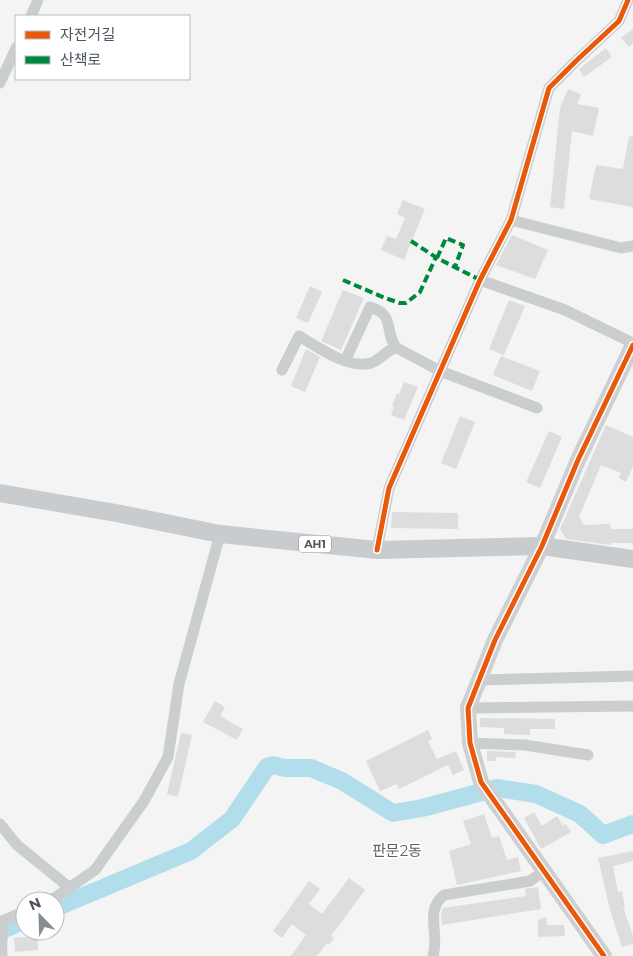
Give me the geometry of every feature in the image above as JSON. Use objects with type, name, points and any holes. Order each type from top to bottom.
[{"type":"main road","name":"AH1","points":[[0,493],[116,513],[220,534],[377,550],[542,546],[633,559]]},
{"type":"street","points":[[31,15],[38,0]]},
{"type":"street","points":[[377,550],[389,488],[480,280],[511,220],[549,88],[618,22],[628,0]]},
{"type":"street","points":[[0,83],[15,50]]},
{"type":"street","points":[[511,220],[622,248],[633,246]]},
{"type":"street","points":[[480,280],[565,310],[633,344],[578,460],[542,546],[495,640],[468,708],[470,743],[485,788],[604,956]]},
{"type":"street","points":[[345,361],[370,307],[385,314],[392,341],[397,348],[440,371],[537,408]]},
{"type":"street","points":[[282,370],[299,336],[348,363],[363,365],[379,359],[389,350],[397,348]]},
{"type":"street","points":[[65,891],[95,870],[144,801],[168,757],[179,684],[220,534]]},
{"type":"street","points":[[479,680],[633,676]]},
{"type":"street","points":[[468,708],[633,706]]},
{"type":"street","points":[[470,743],[525,745],[588,755]]},
{"type":"street","points":[[0,824],[18,846],[70,888]]},
{"type":"street","points":[[433,956],[436,940],[433,910],[438,900],[444,895],[530,881],[544,871]]},
{"type":"street","points":[[2,956],[2,928],[15,918]]},
{"type":"building","points":[[633,29],[633,43],[629,47],[621,38]]},
{"type":"building","points":[[606,48],[612,57],[584,77],[579,69]]},
{"type":"building","points":[[568,89],[581,94],[577,104],[599,108],[593,136],[572,131],[564,209],[550,207],[560,108]]},
{"type":"building","points":[[629,136],[633,137],[633,207],[589,199],[596,165],[623,169]]},
{"type":"building","points":[[403,200],[425,209],[404,260],[381,250],[387,236],[396,239],[405,218],[397,214]]},
{"type":"building","points":[[512,235],[548,250],[535,279],[496,265]]},
{"type":"building","points":[[310,286],[322,292],[308,323],[296,318]]},
{"type":"building","points":[[343,290],[364,298],[341,350],[321,341]]},
{"type":"building","points":[[509,300],[525,306],[504,355],[489,349]]},
{"type":"building","points":[[306,349],[320,357],[305,392],[291,386]]},
{"type":"building","points":[[501,356],[540,371],[532,391],[493,375]]},
{"type":"building","points":[[404,382],[418,387],[404,420],[391,415],[397,393],[399,394]]},
{"type":"building","points":[[460,416],[475,422],[456,469],[441,463]]},
{"type":"building","points":[[606,425],[633,437],[633,466],[626,482],[619,478],[621,473],[601,465],[579,517],[584,525],[610,524],[611,529],[633,529],[633,543],[611,543],[611,545],[566,539],[560,529]]},
{"type":"building","points":[[549,431],[562,437],[540,488],[526,482]]},
{"type":"building","points":[[392,512],[458,513],[458,529],[391,528]]},
{"type":"building","points":[[215,701],[225,707],[220,716],[243,729],[237,740],[203,722]]},
{"type":"building","points":[[480,718],[555,719],[555,729],[530,729],[530,735],[504,734],[504,728],[480,727]]},
{"type":"building","points":[[428,730],[432,739],[428,741],[437,759],[456,751],[464,770],[453,775],[448,765],[399,789],[397,784],[380,791],[366,761]]},
{"type":"building","points":[[181,733],[192,735],[178,797],[167,794]]},
{"type":"building","points":[[487,751],[516,752],[515,758],[496,757],[496,761],[487,761]]},
{"type":"building","points":[[534,812],[542,826],[557,816],[563,826],[566,824],[571,832],[541,849],[524,818]]},
{"type":"building","points":[[484,814],[492,838],[499,836],[507,860],[518,857],[521,871],[457,885],[449,851],[471,844],[463,821]]},
{"type":"building","points":[[633,851],[633,861],[613,866],[618,892],[622,891],[625,907],[623,907],[633,936],[633,944],[622,947],[610,910],[598,858]]},
{"type":"building","points":[[349,878],[365,890],[331,936],[334,938],[332,941],[329,945],[327,943],[317,956],[291,956],[306,935],[292,924],[282,938],[273,931],[309,881],[320,889],[309,904],[322,914]]},
{"type":"building","points":[[538,887],[541,909],[442,925],[441,916],[443,908],[526,896],[525,889]]},
{"type":"building","points":[[546,917],[547,925],[564,925],[565,936],[538,937],[538,920]]},
{"type":"building","points":[[14,938],[15,941],[37,941],[38,950],[15,952]]},
{"type":"waterway","points":[[65,904],[191,851],[232,819],[267,767],[274,765],[284,768],[311,768],[342,781],[393,813],[422,808],[497,788],[536,794],[580,814],[603,835],[633,824]]},
{"type":"waterway","points":[[0,931],[15,924]]},
{"type":"marked path","points":[[437,258],[446,238],[463,245],[455,267]]},
{"type":"marked path","points":[[411,241],[437,258],[480,280]]},
{"type":"marked path","points":[[343,280],[385,298],[406,303],[420,292],[436,257]]},
{"type":"cycle path","points":[[377,550],[389,488],[480,280],[511,220],[549,88],[619,21],[628,0]]},
{"type":"cycle path","points":[[604,956],[481,782],[470,743],[468,708],[495,640],[542,546],[578,460],[633,345]]},
{"type":"district","name":"판문2동","points":[[397,851]]}]
